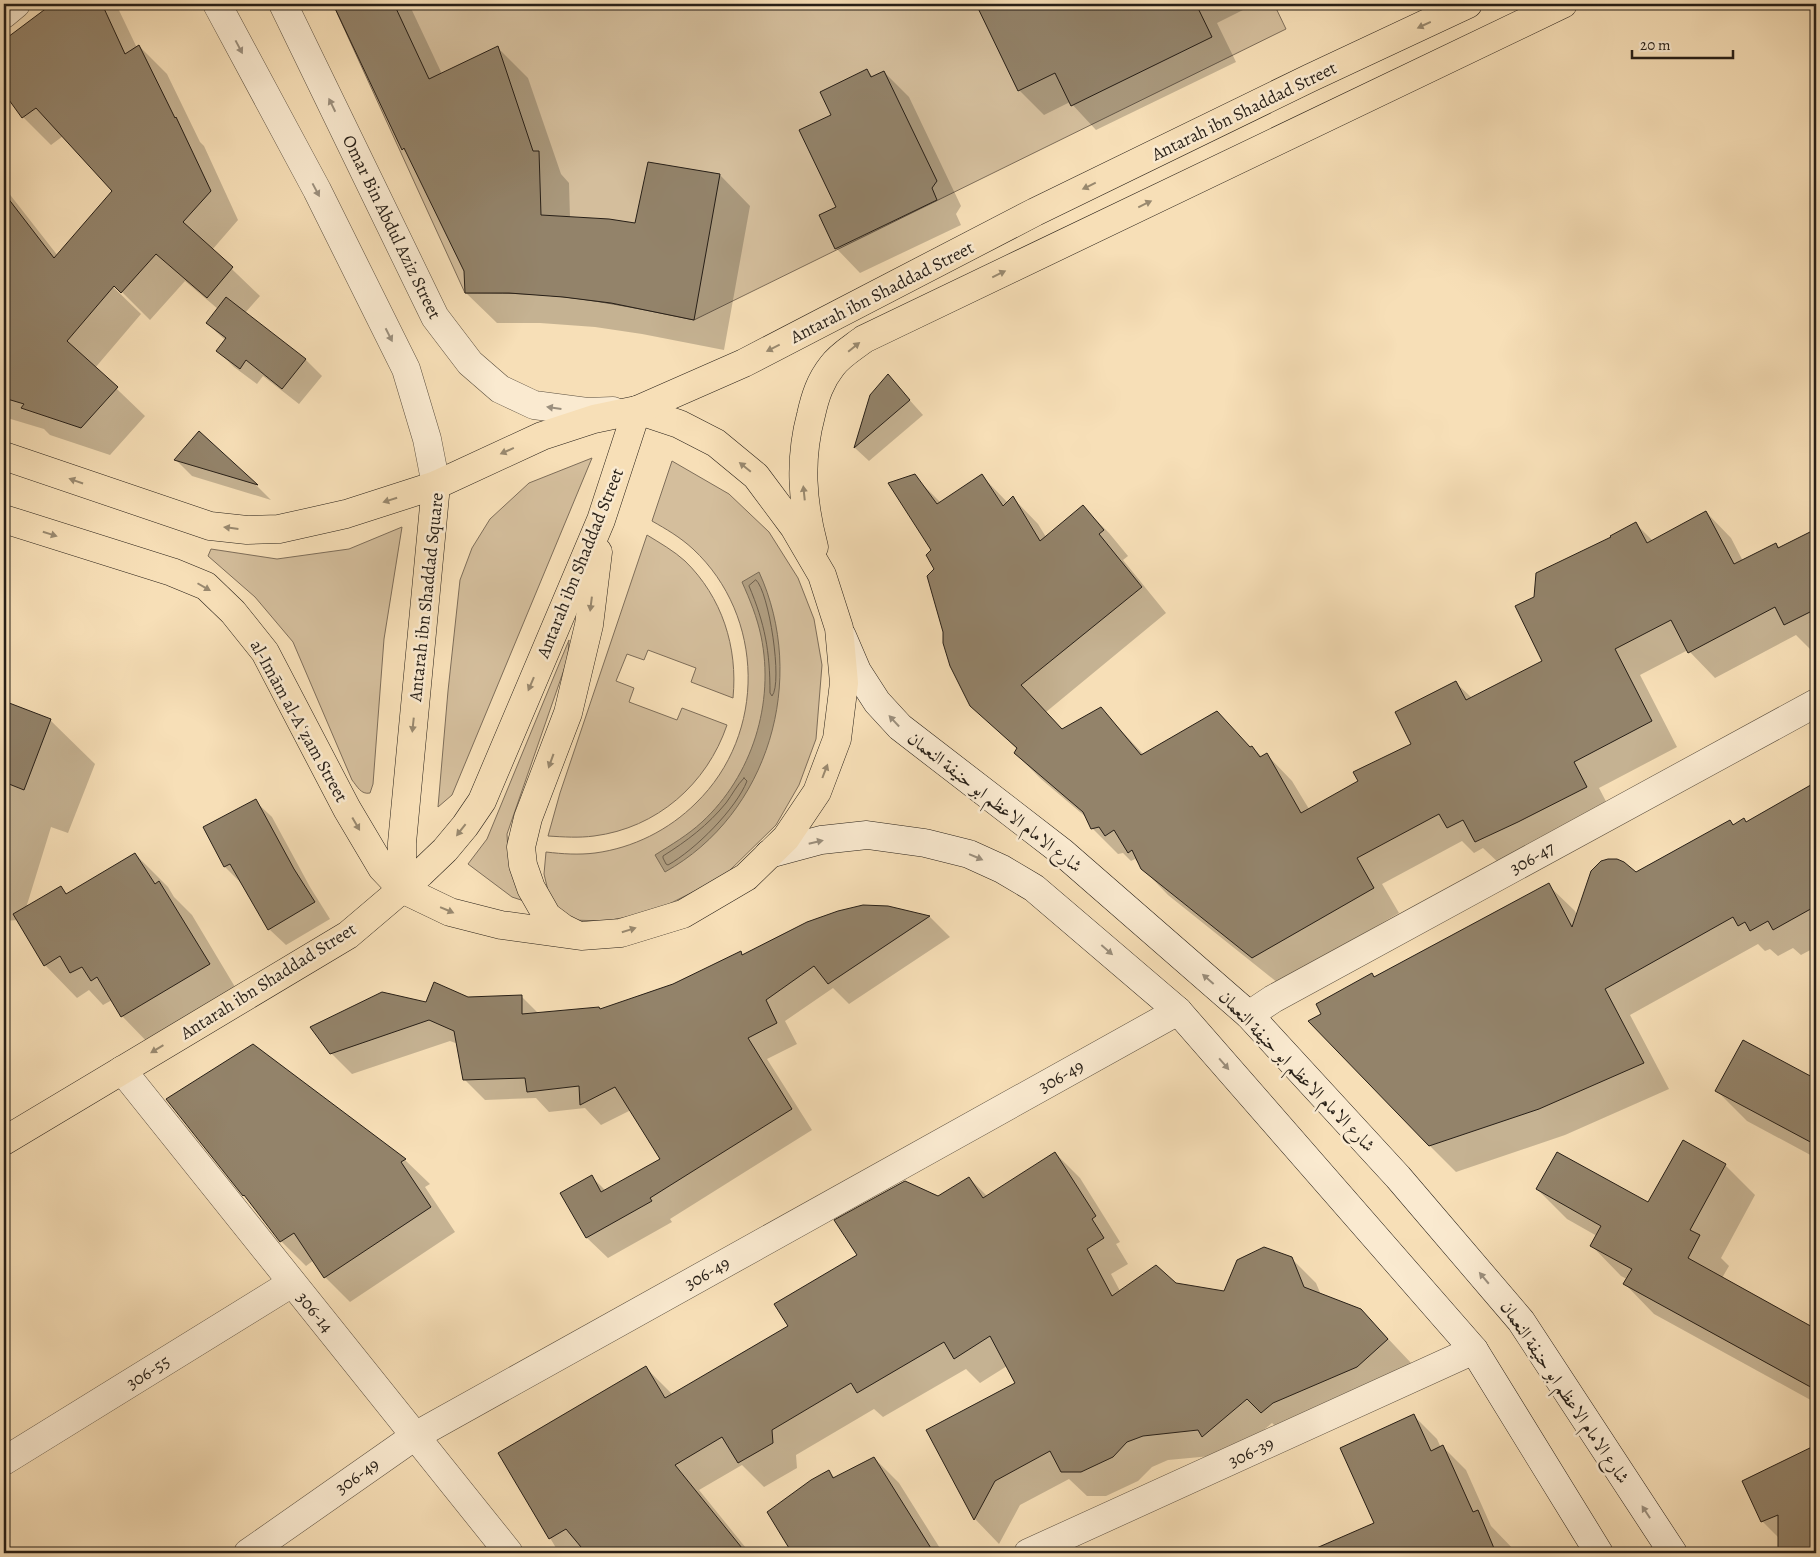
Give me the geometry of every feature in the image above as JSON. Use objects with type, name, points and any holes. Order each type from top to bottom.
[{"type":"main road","name":"Antarah ibn Shaddad Street","points":[[4,1140],[348,935],[445,850],[465,826],[482,800],[601,520],[637,410],[744,363],[1035,212],[1310,78],[1468,4]]},
{"type":"main road","name":"Antarah ibn Shaddad Street","points":[[822,575],[808,523],[803,490],[803,459],[808,427],[817,390],[832,364],[864,339],[1562,4]]},
{"type":"main road","name":"Antarah ibn Shaddad Square","points":[[402,889],[402,843],[436,485],[542,436],[594,420],[637,410]]},
{"type":"main road","points":[[402,889],[450,912],[501,925],[581,936],[621,933],[683,914],[746,877],[786,838],[817,792],[837,739],[844,683],[839,628],[822,575],[794,527],[756,476],[716,443],[679,424],[637,410]]},
{"type":"main road","points":[[4,456],[210,526],[247,530],[279,529],[346,514],[436,485]]},
{"type":"main road","name":"al-Imām al-Aʿẓam Street","points":[[4,519],[172,572],[206,586],[233,612],[265,652],[367,844],[382,868],[402,889]]},
{"type":"main road","points":[[581,936],[563,928],[547,916],[532,888],[524,864],[521,846],[528,818],[568,713],[589,625],[601,520]]},
{"type":"street","points":[[4,14],[16,4]]},
{"type":"street","points":[[217,4],[317,190],[406,369],[427,438],[436,485]]},
{"type":"street","name":"Omar Bin Abdul Aziz Street","points":[[282,4],[435,317],[470,363],[500,389],[534,405],[587,412],[637,410]]},
{"type":"street","name":"شارع الامام الاعظم ابو حنيفة النعمان","points":[[839,628],[857,672],[877,702],[900,727],[1062,852],[1249,1016],[1398,1176],[1521,1321],[1673,1553]]},
{"type":"street","name":"306-47","points":[[1249,1016],[1282,994],[1816,703]]},
{"type":"street","points":[[769,854],[821,840],[867,835],[925,843],[969,854],[1002,869],[1034,888],[1178,1011],[1474,1350],[1599,1553]]},
{"type":"street","name":"306-49","points":[[248,1553],[415,1436],[1178,1011]]},
{"type":"street","name":"306-14","points":[[122,1070],[509,1553]]},
{"type":"street","name":"306-55","points":[[4,1461],[292,1283]]},
{"type":"street","name":"306-39","points":[[1028,1553],[1474,1350]]},
{"type":"shaded area","points":[[333,4],[1274,4],[1286,29],[694,320],[613,304],[565,297],[528,294],[465,293]]},
{"type":"shaded area","points":[[592,458],[452,795],[438,807],[460,580],[472,548],[490,519],[529,483]]},
{"type":"shaded area","points":[[672,461],[729,494],[769,532],[798,578],[814,619],[822,665],[816,739],[799,785],[776,825],[723,877],[655,911],[607,921],[570,920],[551,903],[544,874],[546,852],[583,854],[609,851],[637,842],[674,822],[696,803],[719,775],[736,744],[745,710],[748,675],[744,641],[734,607],[717,576],[693,549],[652,521]]},
{"type":"shaded area","points":[[402,527],[384,639],[373,784],[370,793],[364,793],[352,780],[293,642],[255,597],[208,556],[211,549],[277,559],[349,549]]},
{"type":"shaded area","points":[[647,535],[672,550],[685,561],[709,590],[718,607],[725,624],[733,660],[733,698],[691,682],[696,668],[648,650],[644,660],[627,654],[616,681],[634,688],[629,702],[677,720],[682,708],[727,725],[707,766],[693,784],[677,800],[658,813],[639,824],[594,836],[548,836],[560,793]]},
{"type":"shaded area","points":[[569,640],[568,658],[507,834],[511,869],[524,901],[512,897],[468,864],[487,839]]},
{"type":"water","points":[[759,572],[773,613],[780,656],[778,699],[769,740],[753,780],[730,816],[701,847],[665,872],[655,855],[691,831],[719,804],[734,783],[756,737],[765,687],[765,661],[757,622],[742,582]]},
{"type":"building","points":[[52,4],[102,4],[125,54],[139,45],[211,191],[183,222],[233,267],[207,298],[156,254],[121,293],[114,286],[67,341],[118,387],[81,428],[21,408],[24,404],[4,398],[4,193],[54,258],[112,191],[36,108],[22,118],[4,93],[4,40]]},
{"type":"building","points":[[333,4],[394,4],[429,79],[498,46],[533,151],[539,151],[541,215],[609,219],[635,223],[648,162],[720,174],[694,320],[611,303],[563,297],[509,293],[465,293],[464,271],[404,148],[402,150]]},
{"type":"building","points":[[976,4],[1196,4],[1212,37],[1071,106],[1055,73],[1018,91]]},
{"type":"building","points":[[867,69],[871,77],[884,71],[937,181],[932,188],[937,200],[835,249],[819,215],[836,207],[799,130],[831,115],[820,92]]},
{"type":"building","points":[[226,297],[306,359],[282,389],[246,360],[240,369],[216,351],[226,338],[206,323]]},
{"type":"building","points":[[888,374],[910,400],[854,448],[870,395]]},
{"type":"building","points":[[199,431],[258,485],[174,460]]},
{"type":"building","points":[[915,474],[937,504],[982,474],[1003,506],[1013,496],[1040,541],[1083,505],[1104,530],[1099,534],[1142,587],[1021,685],[1062,729],[1101,707],[1141,755],[1217,711],[1250,747],[1252,746],[1260,757],[1267,753],[1301,813],[1358,781],[1353,772],[1411,744],[1395,712],[1456,681],[1466,700],[1542,661],[1515,606],[1534,597],[1536,573],[1611,537],[1636,522],[1647,543],[1706,511],[1734,564],[1776,543],[1778,548],[1816,529],[1816,609],[1784,625],[1775,607],[1688,653],[1671,620],[1615,649],[1652,721],[1574,762],[1587,787],[1475,842],[1463,820],[1447,828],[1439,814],[1357,858],[1374,888],[1252,958],[1141,869],[1132,850],[1128,853],[1114,830],[1105,836],[1099,827],[1091,829],[1083,812],[1014,753],[1017,748],[970,706],[950,666],[943,643],[943,632],[927,576],[934,569],[926,555],[931,550],[888,483]]},
{"type":"building","points":[[4,701],[51,719],[24,790],[4,782]]},
{"type":"building","points":[[1816,782],[1816,906],[1773,930],[1768,921],[1750,931],[1745,922],[1738,926],[1733,917],[1605,989],[1644,1063],[1539,1109],[1429,1146],[1308,1021],[1321,1014],[1316,1004],[1372,973],[1374,977],[1549,883],[1572,927],[1591,871],[1601,861],[1617,859],[1636,872],[1730,820],[1733,825],[1744,818],[1746,822]]},
{"type":"building","points":[[256,799],[294,869],[315,902],[268,930],[230,864],[224,867],[203,827]]},
{"type":"building","points":[[135,853],[155,884],[159,881],[210,964],[121,1017],[97,977],[91,981],[82,967],[70,973],[60,956],[44,966],[13,914],[61,886],[66,894]]},
{"type":"building","points":[[863,905],[888,906],[930,916],[828,984],[814,966],[766,1000],[777,1023],[748,1038],[792,1109],[650,1198],[652,1201],[586,1238],[560,1193],[592,1175],[601,1192],[660,1159],[615,1087],[580,1105],[579,1086],[527,1092],[525,1078],[463,1080],[454,1031],[429,1020],[330,1054],[310,1027],[382,992],[426,1002],[434,982],[468,997],[522,995],[522,1014],[599,1007],[600,1009],[673,984],[741,951],[742,955],[807,922],[838,911]]},
{"type":"building","points":[[1743,1040],[1816,1079],[1816,1145],[1715,1091]]},
{"type":"building","points":[[253,1044],[406,1159],[401,1162],[431,1207],[324,1278],[294,1233],[280,1242],[166,1099]]},
{"type":"building","points":[[1683,1140],[1726,1164],[1690,1230],[1700,1235],[1688,1258],[1816,1329],[1816,1390],[1623,1284],[1632,1269],[1590,1246],[1601,1226],[1536,1189],[1557,1152],[1648,1202]]},
{"type":"building","points":[[1055,1152],[1096,1216],[1092,1219],[1104,1238],[1087,1249],[1112,1296],[1156,1265],[1176,1283],[1224,1291],[1237,1260],[1264,1247],[1292,1257],[1304,1287],[1361,1309],[1388,1339],[1357,1367],[1273,1403],[1261,1413],[1247,1399],[1202,1437],[1198,1430],[1143,1436],[1127,1442],[1113,1457],[1081,1472],[1061,1472],[1050,1451],[995,1481],[974,1520],[926,1430],[1015,1383],[990,1336],[954,1359],[944,1342],[857,1393],[851,1383],[772,1430],[773,1443],[738,1463],[722,1437],[675,1465],[746,1553],[586,1553],[566,1529],[549,1539],[498,1453],[646,1366],[665,1398],[788,1326],[774,1304],[857,1255],[834,1220],[905,1181],[938,1196],[969,1177],[983,1198]]},
{"type":"building","points":[[1414,1414],[1431,1451],[1443,1445],[1473,1512],[1478,1510],[1496,1553],[1305,1553],[1374,1523],[1340,1448]]},
{"type":"building","points":[[1816,1445],[1816,1553],[1778,1553],[1778,1515],[1761,1522],[1742,1481]]},
{"type":"building","points":[[874,1457],[934,1553],[792,1553],[767,1512],[811,1480],[829,1470],[833,1478]]}]
